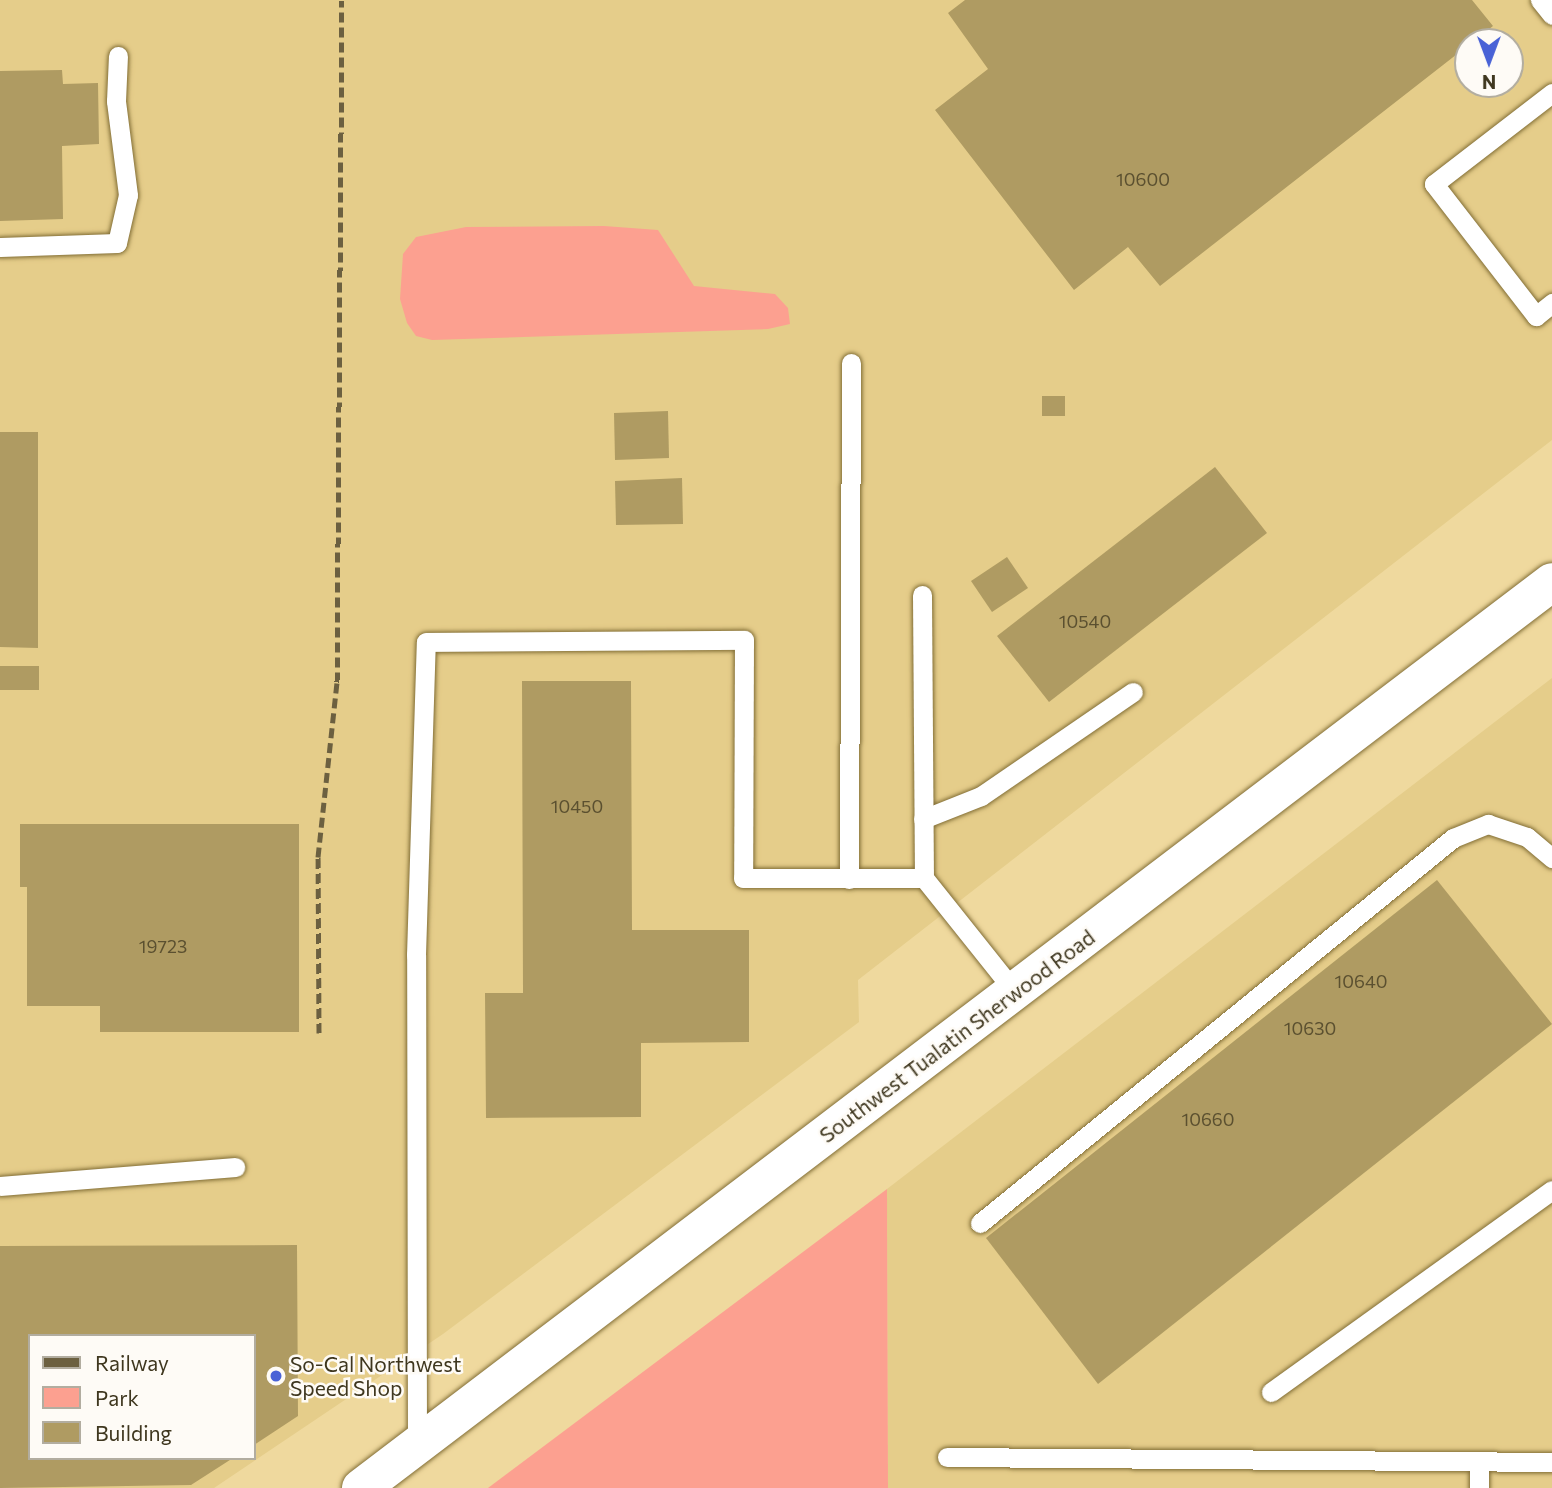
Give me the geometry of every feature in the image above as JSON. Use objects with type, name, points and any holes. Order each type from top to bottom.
[{"type":"highway","name":"Southwest Tualatin Sherwood Road","points":[[361,1488],[417,1449],[1552,582]]},
{"type":"lane","points":[[1540,0],[1552,15]]},
{"type":"lane","points":[[0,247],[117,243],[128,195],[116,101],[118,56]]},
{"type":"lane","points":[[1552,93],[1434,184],[1536,316],[1552,303]]},
{"type":"lane","points":[[849,879],[851,363]]},
{"type":"lane","points":[[922,595],[924,878],[1015,992]]},
{"type":"lane","points":[[417,1449],[415,956],[426,642],[744,640],[743,878],[924,878]]},
{"type":"lane","points":[[923,819],[981,796],[1133,692]]},
{"type":"lane","points":[[980,1223],[1454,838],[1488,824],[1527,837],[1552,858]]},
{"type":"lane","points":[[0,1186],[235,1167]]},
{"type":"lane","points":[[1271,1392],[1552,1191]]},
{"type":"lane","points":[[947,1457],[1552,1462]]},
{"type":"lane","points":[[1479,1461],[1479,1488]]},
{"type":"shaded area","points":[[0,0],[1552,0],[1552,440],[858,980],[859,1022],[443,1334],[256,1460],[256,1334],[28,1334],[28,1460],[256,1460],[214,1488],[0,1488]]},
{"type":"shaded area","points":[[1552,678],[1552,1488],[888,1488],[887,1189]]},
{"type":"green space","points":[[604,226],[658,230],[694,286],[775,294],[788,308],[790,324],[768,329],[432,340],[416,336],[407,323],[400,299],[403,254],[416,237],[466,227]]},
{"type":"green space","points":[[887,1189],[888,1488],[488,1488]]},
{"type":"building","points":[[965,0],[1472,0],[1493,26],[1454,28],[1454,56],[1160,286],[1128,247],[1074,290],[935,110],[988,69],[948,13]]},
{"type":"building","points":[[62,70],[63,84],[98,83],[99,144],[62,146],[63,219],[0,221],[0,71]]},
{"type":"building","points":[[1042,396],[1065,396],[1065,416],[1042,416]]},
{"type":"building","points":[[668,411],[669,458],[615,460],[614,413]]},
{"type":"building","points":[[0,432],[38,432],[38,648],[0,647]]},
{"type":"building","points":[[1215,467],[1267,533],[1049,702],[997,636]]},
{"type":"building","points":[[682,478],[683,524],[616,525],[615,481]]},
{"type":"building","points":[[1007,557],[1028,588],[992,612],[971,581]]},
{"type":"building","points":[[0,666],[39,666],[39,690],[0,690]]},
{"type":"building","points":[[522,681],[631,681],[632,930],[749,930],[749,1042],[641,1043],[641,1117],[486,1118],[485,993],[523,993]]},
{"type":"building","points":[[20,824],[299,824],[299,1032],[100,1032],[100,1006],[27,1006],[27,887],[20,887]]},
{"type":"building","points":[[1437,880],[1552,1024],[1098,1384],[986,1238]]},
{"type":"building","name":"So-Cal Northwest Speed Shop","points":[[297,1245],[298,1416],[256,1444],[256,1334],[28,1334],[28,1460],[230,1460],[191,1485],[0,1488],[0,1246]]},
{"type":"railway","points":[[319,1033],[318,857],[337,682],[342,0]]},
{"type":"place","name":"So-Cal Northwest Speed Shop","points":[[276,1376]]}]
